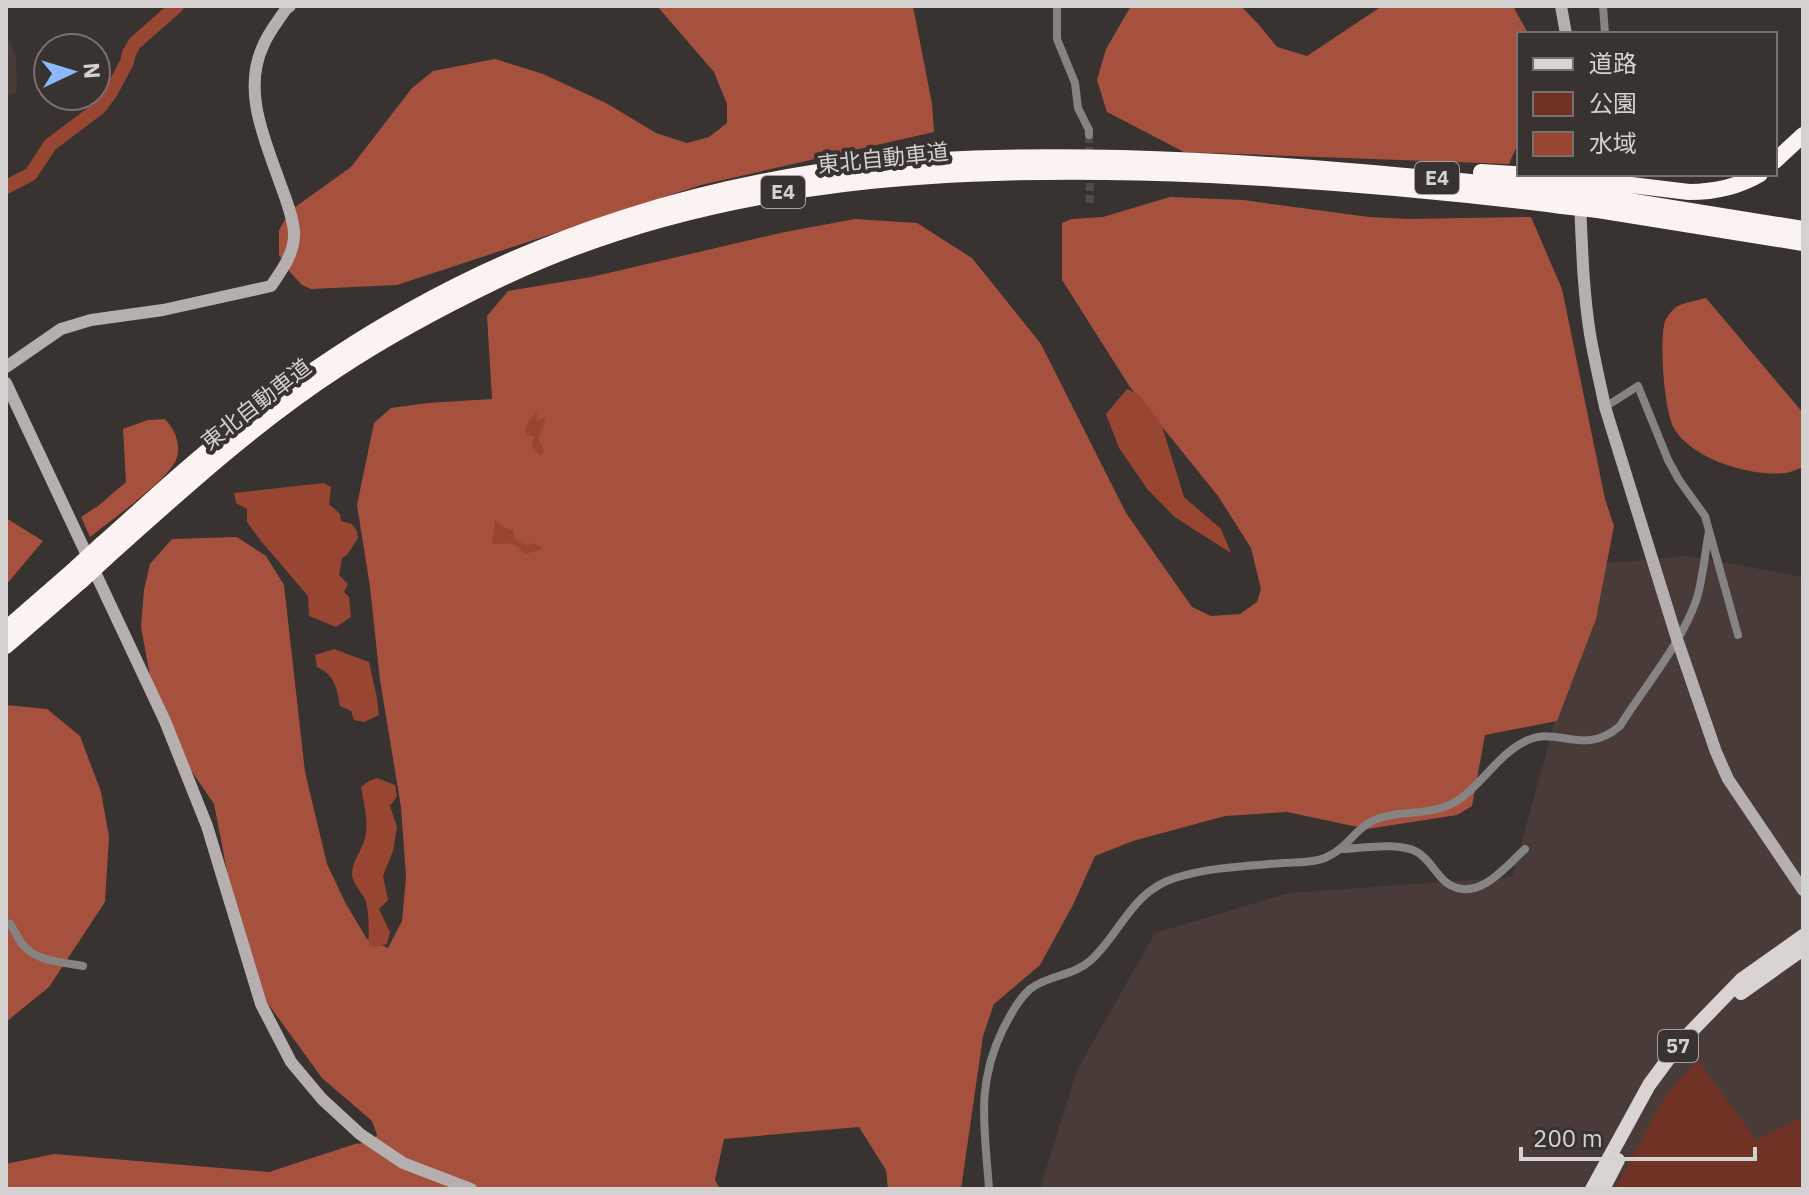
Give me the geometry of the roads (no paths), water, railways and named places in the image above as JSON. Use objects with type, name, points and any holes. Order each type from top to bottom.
[{"type":"highway","points":[[1777,159],[1803,135]]},
{"type":"highway","name":"東北自動車道","points":[[6,646],[218,441],[316,368],[410,310],[492,268],[619,219],[697,196],[751,184],[901,163],[1027,157],[1169,160],[1312,167],[1562,191],[1803,229]]},
{"type":"highway","name":"東北自動車道","points":[[105,550],[273,416],[379,344],[497,280],[555,255],[700,209],[768,194],[857,181],[1027,171],[1169,173],[1312,180],[1491,197],[1562,191]]},
{"type":"highway","points":[[1598,195],[1701,192],[1733,186],[1756,176]]},
{"type":"highway","name":"東北自動車道","points":[[1598,195],[1659,219],[1803,243]]},
{"type":"highway","points":[[1659,219],[1694,231],[1803,250]]},
{"type":"highway","name":"東北自動車道","points":[[6,629],[79,574]]},
{"type":"main road","name":"57","points":[[1592,1189],[1649,1085],[1680,1043],[1741,980],[1803,936]]},
{"type":"main road","name":"57","points":[[1603,1189],[1658,1088],[1688,1048],[1716,1016],[1747,988],[1803,949]]},
{"type":"street","points":[[6,367],[61,329],[91,320],[163,310],[271,286],[290,255],[294,235],[286,198],[255,107],[256,74],[264,42],[290,6]]},
{"type":"street","points":[[1057,6],[1057,39],[1072,74],[1078,108],[1089,135]]},
{"type":"street","points":[[1561,6],[1566,32]]},
{"type":"street","points":[[1603,6],[1605,32]]},
{"type":"street","points":[[1579,176],[1584,286],[1605,407],[1677,639],[1728,779],[1803,890]]},
{"type":"street","points":[[6,383],[165,721],[207,826],[261,1004],[291,1062],[322,1099],[360,1134],[403,1163],[471,1189]]},
{"type":"street","points":[[1605,407],[1638,386],[1668,460],[1705,516],[1738,635]]},
{"type":"street","points":[[1343,849],[1374,820],[1450,805],[1463,797],[1507,753],[1533,737],[1574,741],[1610,735],[1620,726],[1670,653],[1689,617],[1697,597],[1709,531]]},
{"type":"street","points":[[989,1189],[984,1090],[996,1044],[1013,1010],[1033,987],[1078,970],[1090,962],[1130,910],[1158,885],[1209,870],[1317,860],[1343,849],[1393,847],[1417,852],[1446,882],[1468,889],[1482,887],[1525,849]]},
{"type":"street","points":[[6,923],[10,924],[30,952],[42,958],[83,966]]},
{"type":"water","points":[[1127,389],[1139,395],[1161,423],[1184,497],[1221,529],[1231,553],[1176,518],[1148,490],[1119,448],[1106,414]]},
{"type":"water","points":[[537,411],[537,420],[544,418],[545,422],[538,439],[544,453],[540,456],[532,446],[534,437],[527,435],[525,430]]},
{"type":"water","points":[[324,483],[331,487],[329,504],[340,514],[341,521],[352,524],[358,538],[342,558],[339,575],[348,584],[344,592],[349,597],[351,617],[336,627],[309,616],[308,596],[247,522],[247,509],[236,503],[234,493]]},
{"type":"water","points":[[495,520],[513,530],[515,539],[521,543],[535,543],[543,549],[525,554],[512,544],[492,543]]},
{"type":"water","points":[[334,649],[369,662],[379,715],[364,722],[354,720],[351,711],[340,706],[334,683],[328,674],[317,667],[315,655]]},
{"type":"water","points":[[377,778],[395,785],[397,796],[390,806],[397,827],[393,851],[383,876],[388,900],[379,909],[390,932],[387,944],[375,947],[369,946],[366,902],[352,874],[366,832],[361,787]]},
{"type":"waterway","points":[[6,187],[31,174],[50,145],[99,108],[111,92],[135,43],[177,6]]},
{"type":"tunnel","points":[[1089,135],[1090,205]]}]
